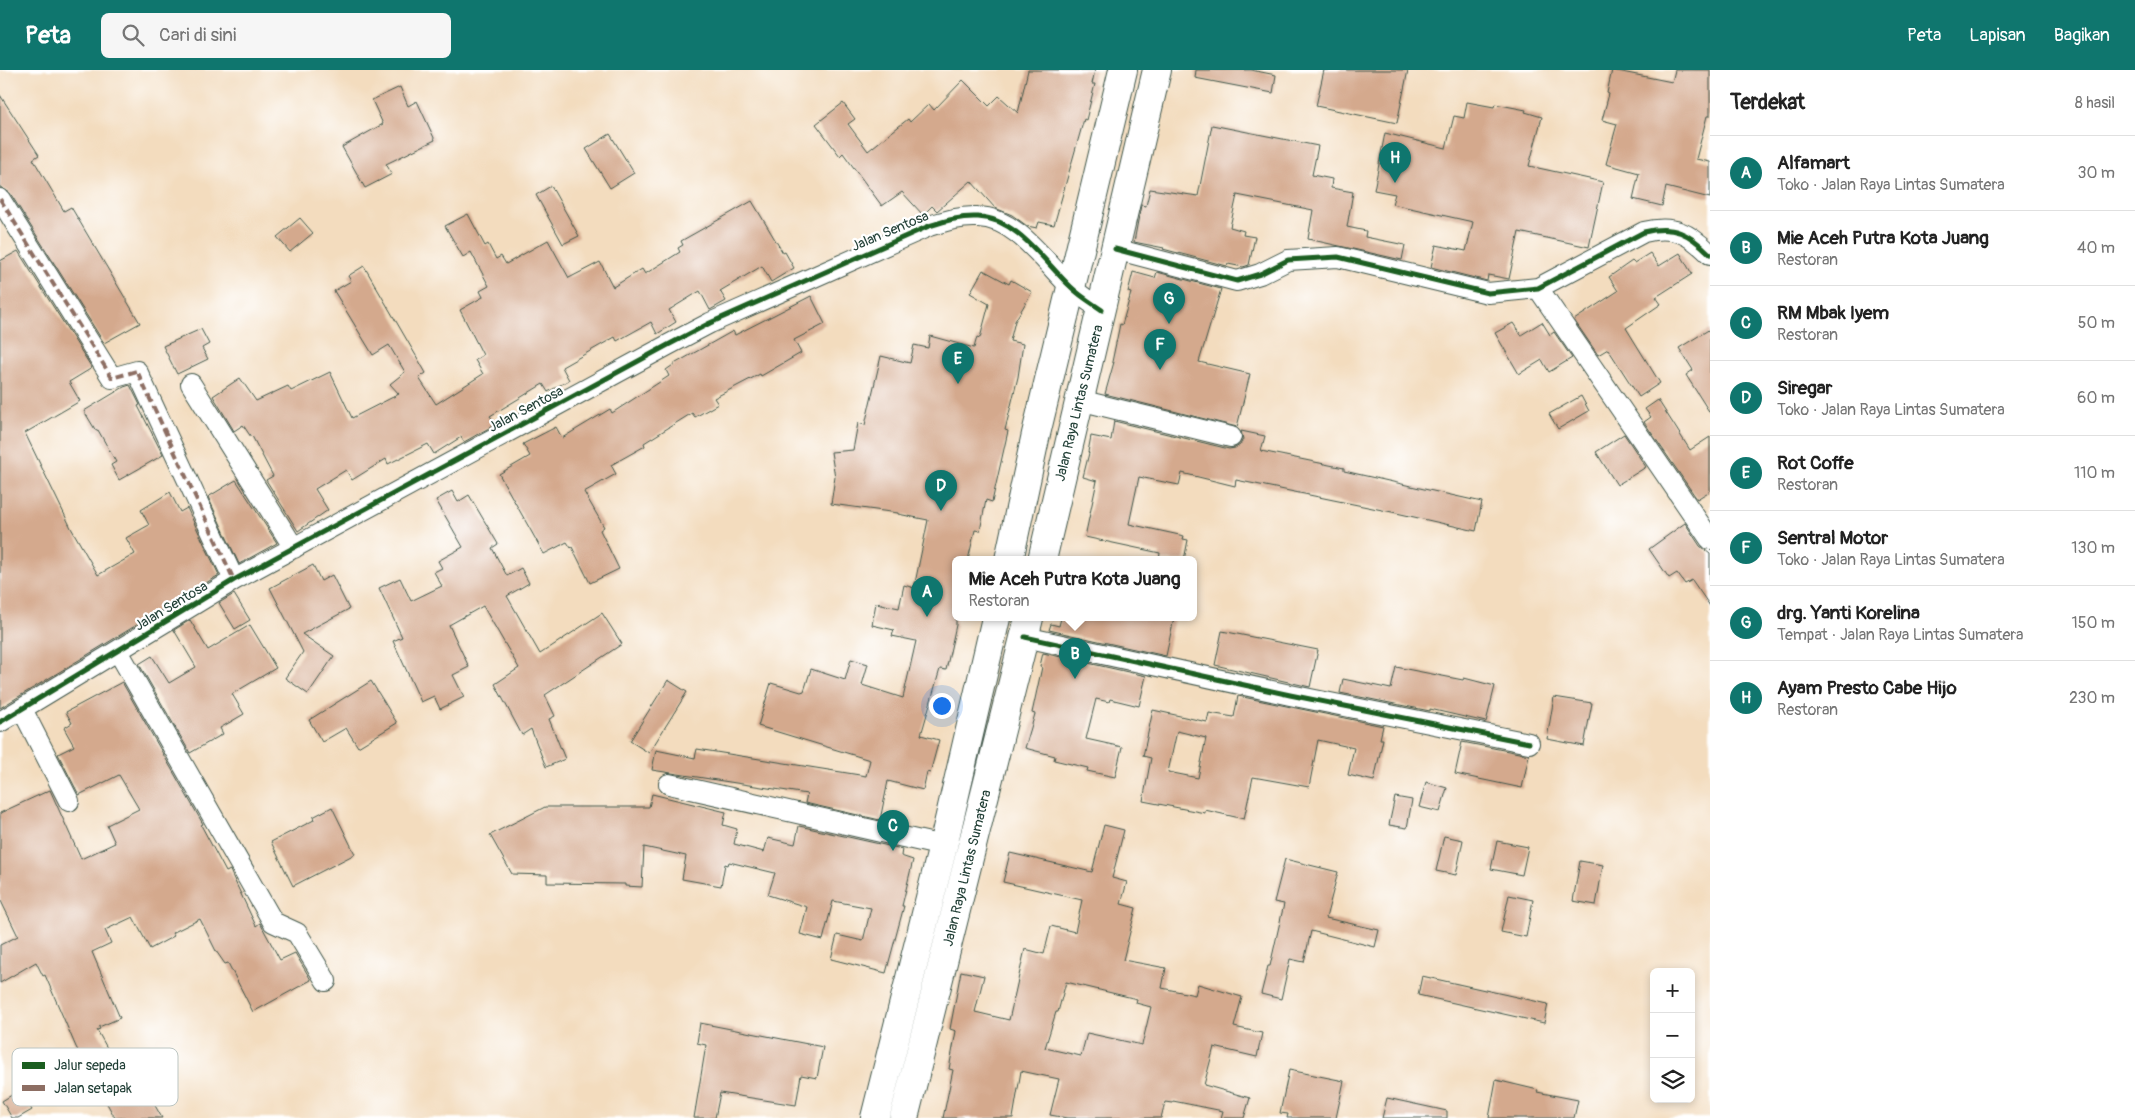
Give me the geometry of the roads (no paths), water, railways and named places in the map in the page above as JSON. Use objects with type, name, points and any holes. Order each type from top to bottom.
[{"type":"highway","points":[[1010,556],[1123,70]]},
{"type":"highway","name":"Jalan Raya Lintas Sumatera","points":[[1043,556],[1157,70]]},
{"type":"highway","name":"Jalan Raya Lintas Sumatera","points":[[875,1118],[944,846],[995,621]]},
{"type":"highway","name":"Jalan Raya Lintas Sumatera","points":[[904,1118],[1027,627]]},
{"type":"street","points":[[0,199],[112,378],[137,371],[234,580]]},
{"type":"street","name":"Jalan Sentosa","points":[[0,722],[234,580],[710,323],[929,226],[958,218],[980,217],[1000,223],[1020,235],[1071,287],[1102,310]]},
{"type":"street","points":[[1115,249],[1237,281],[1260,274],[1288,260],[1338,258],[1488,293],[1538,288],[1644,232],[1661,228],[1684,233],[1710,254]]},
{"type":"street","points":[[1538,288],[1710,539]]},
{"type":"street","points":[[191,384],[294,548]]},
{"type":"street","points":[[1079,400],[1231,437]]},
{"type":"street","points":[[1027,627],[1290,695],[1529,743]]},
{"type":"street","points":[[118,651],[273,922],[298,933],[326,981]]},
{"type":"street","points":[[22,709],[69,801]]},
{"type":"street","points":[[669,784],[944,846]]},
{"type":"place","name":"Ayam Presto Cabe Hijo","points":[[1395,183]]},
{"type":"place","name":"drg. Yanti Korelina","points":[[1169,324]]},
{"type":"place","name":"Sentral Motor","points":[[1160,370]]},
{"type":"place","name":"Rot Coffe","points":[[958,384]]},
{"type":"place","name":"Siregar","points":[[941,511]]},
{"type":"place","name":"Alfamart","points":[[927,617]]},
{"type":"place","name":"Mie Aceh Putra Kota Juang","points":[[1075,679]]},
{"type":"place","name":"RM Mbak Iyem","points":[[893,851]]}]
